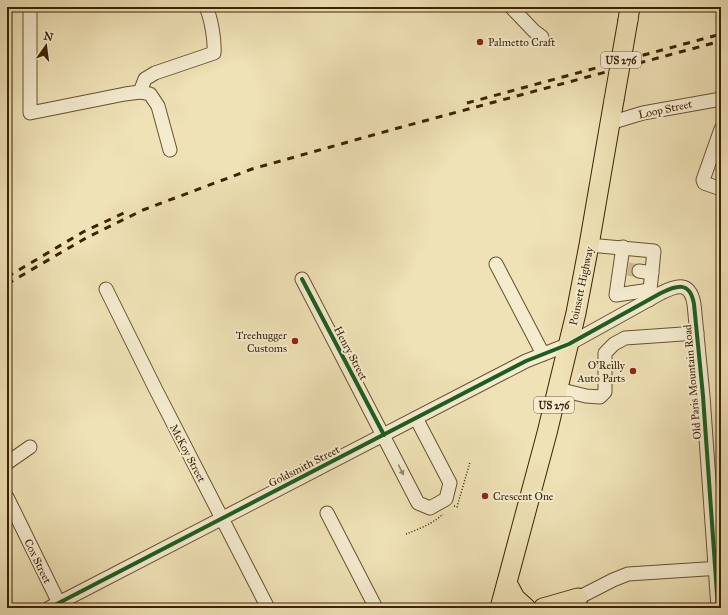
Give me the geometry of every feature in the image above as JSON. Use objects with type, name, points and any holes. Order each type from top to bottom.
[{"type":"highway","name":"Poinsett Highway","points":[[500,608],[558,389],[576,313],[629,13]]},
{"type":"highway","points":[[507,583],[515,598],[526,608]]},
{"type":"highway","points":[[543,608],[578,598]]},
{"type":"street","points":[[30,7],[30,113],[125,94],[140,92],[150,94],[158,106],[170,150]]},
{"type":"street","points":[[140,92],[145,79],[155,73],[214,53],[206,7]]},
{"type":"street","points":[[511,7],[542,38]]},
{"type":"street","name":"Loop Street","points":[[610,123],[643,113],[721,99]]},
{"type":"street","points":[[721,128],[703,180],[704,183],[721,189]]},
{"type":"street","points":[[589,245],[623,247],[654,251],[650,295],[616,294],[629,269],[623,247]]},
{"type":"street","points":[[496,264],[543,354]]},
{"type":"street","points":[[629,269],[652,273]]},
{"type":"street","name":"Henry Street","points":[[302,280],[384,435],[418,504],[430,508],[446,499],[450,482],[416,418]]},
{"type":"street","name":"Old Paris Mountain Road","points":[[568,344],[616,318],[650,295],[673,287],[681,287],[686,289],[693,296],[718,568],[718,608]]},
{"type":"street","name":"McKoy Street","points":[[106,289],[268,608]]},
{"type":"street","points":[[616,318],[626,338]]},
{"type":"street","points":[[558,389],[586,396],[600,397],[605,392],[605,353],[614,344],[626,338],[697,333]]},
{"type":"street","name":"Goldsmith Street","points":[[54,605],[526,361],[568,344]]},
{"type":"street","points":[[7,463],[30,447]]},
{"type":"street","name":"Cox Street","points":[[7,497],[54,605]]},
{"type":"street","points":[[326,513],[376,608]]},
{"type":"street","points":[[558,608],[628,574],[718,568]]},
{"type":"path","points":[[406,534],[423,526]]},
{"type":"tunnel","points":[[628,269],[639,271]]},
{"type":"railway","points":[[467,103],[721,34]]},
{"type":"railway","points":[[7,284],[86,238],[143,210],[252,169],[721,41]]},
{"type":"railway","points":[[7,277],[83,232],[128,211]]},
{"type":"cycle path","points":[[302,279],[384,435]]},
{"type":"cycle path","points":[[49,608],[526,361],[569,344],[661,293],[677,287],[686,288],[689,291],[694,304],[703,396],[718,608]]},
{"type":"place","name":"Palmetto Craft","points":[[480,42]]},
{"type":"place","name":"Treehugger Customs","points":[[295,341]]},
{"type":"place","name":"O'Reilly Auto Parts","points":[[633,371]]},
{"type":"place","name":"Crescent One","points":[[485,496]]}]
